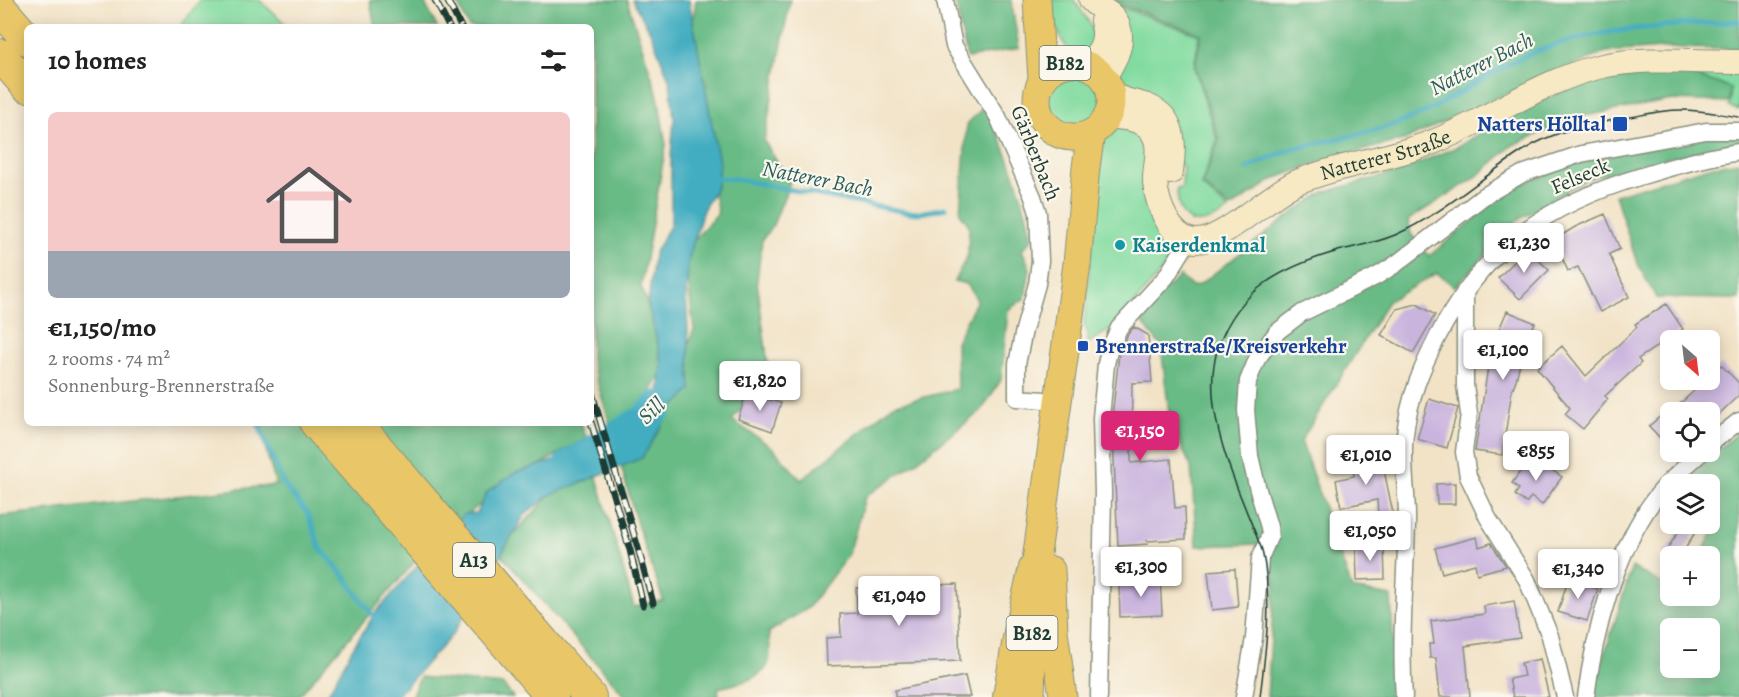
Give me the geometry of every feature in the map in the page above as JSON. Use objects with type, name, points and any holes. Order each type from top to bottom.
[{"type":"highway","points":[[0,8],[24,36]]},
{"type":"highway","points":[[0,55],[24,83]]},
{"type":"highway","name":"A13","points":[[319,426],[552,697]]},
{"type":"highway","name":"A13","points":[[359,426],[590,697]]},
{"type":"highway","points":[[1009,697],[1020,633],[1035,568]]},
{"type":"highway","points":[[524,663],[544,697]]},
{"type":"main road","name":"B182","points":[[1037,2],[1042,79]]},
{"type":"main road","name":"B182","points":[[1031,697],[1035,568],[1077,264],[1090,98],[1051,38],[1037,2]]},
{"type":"main road","name":"B182","points":[[1048,72],[1090,98],[1054,132],[1039,114],[1036,102],[1037,90],[1048,72]]},
{"type":"main road","name":"B182","points":[[1046,494],[1054,631],[1063,697]]},
{"type":"street","name":"Gärberbach","points":[[945,0],[954,45],[998,117],[1038,213],[1040,261],[1037,284],[1017,364],[1017,399],[1059,402]]},
{"type":"street","points":[[1094,4],[1113,16],[1120,34],[1119,48],[1090,98],[1144,124],[1154,135],[1158,148],[1155,182],[1162,206],[1172,227],[1189,240],[1166,277],[1119,328],[1106,363],[1101,418],[1103,493],[1099,697]]},
{"type":"street","name":"Natterer Straße","points":[[1189,240],[1205,240],[1220,233],[1297,182],[1433,142],[1473,124],[1519,98],[1578,74],[1611,65],[1643,61],[1739,62]]},
{"type":"street","points":[[1244,697],[1254,638],[1260,558],[1270,535],[1250,456],[1246,410],[1248,381],[1257,359],[1277,332],[1308,310],[1377,276],[1396,264],[1484,196],[1521,174],[1581,154],[1706,132],[1739,131]]},
{"type":"street","name":"Felseck","points":[[1404,697],[1402,640],[1407,513],[1404,460],[1406,429],[1409,409],[1423,365],[1465,290],[1516,236],[1558,208],[1621,182],[1694,161],[1739,152]]},
{"type":"street","points":[[1465,290],[1465,379],[1469,419],[1464,452],[1468,476],[1482,509],[1527,580],[1550,636],[1565,697]]},
{"type":"street","points":[[1720,436],[1739,421]]},
{"type":"street","points":[[1586,697],[1594,645],[1627,546],[1653,501],[1690,462]]},
{"type":"green space","points":[[200,0],[259,0],[286,24],[182,24]]},
{"type":"green space","points":[[370,0],[423,0],[435,24],[374,24]]},
{"type":"green space","points":[[456,0],[627,0],[658,96],[666,145],[641,286],[668,364],[629,427],[611,428],[594,371],[594,24],[468,24]]},
{"type":"green space","points":[[696,0],[790,0],[764,141],[790,182],[773,225],[762,240],[757,281],[769,373],[732,420],[773,448],[801,480],[893,405],[957,389],[956,342],[977,300],[967,284],[954,281],[968,255],[969,225],[960,213],[967,124],[985,106],[1007,154],[1024,205],[1032,239],[1022,250],[1030,268],[1025,298],[1008,310],[1001,380],[981,411],[916,462],[865,497],[849,554],[808,608],[769,632],[770,650],[767,667],[748,680],[718,688],[719,697],[626,697],[498,551],[554,491],[596,474],[634,607],[663,600],[637,524],[621,466],[666,407],[694,329],[684,251],[718,213],[708,164],[691,136],[707,82],[688,53]]},
{"type":"green space","points":[[955,0],[1011,0],[1019,48],[967,58]]},
{"type":"green space","points":[[1048,0],[1074,0],[1090,24],[1094,43],[1083,53],[1076,54],[1064,43],[1055,24]]},
{"type":"green space","points":[[1108,0],[1739,0],[1739,49],[1662,48],[1606,52],[1494,99],[1407,139],[1326,160],[1276,178],[1230,208],[1202,184],[1219,140],[1195,66],[1201,34]]},
{"type":"green space","points":[[1115,5],[1199,35],[1194,67],[1217,140],[1201,185],[1229,210],[1219,216],[1193,222],[1182,212],[1177,189],[1182,188],[1183,167],[1120,85]]},
{"type":"green space","points":[[1739,70],[1739,110],[1729,107],[1731,88],[1681,71]]},
{"type":"green space","points":[[1073,71],[1084,73],[1093,79],[1099,88],[1101,99],[1099,110],[1093,119],[1084,125],[1073,127],[1062,125],[1053,119],[1047,110],[1045,99],[1047,88],[1053,79],[1062,73]]},
{"type":"green space","points":[[1681,71],[1731,88],[1729,102],[1672,100],[1578,117],[1513,145],[1475,178],[1408,220],[1411,234],[1429,256],[1514,187],[1580,162],[1709,134],[1739,137],[1739,146],[1671,157],[1586,179],[1518,220],[1455,287],[1437,273],[1388,301],[1301,441],[1352,589],[1391,596],[1396,697],[1267,697],[1275,580],[1261,544],[1197,546],[1191,467],[1170,421],[1161,346],[1137,316],[1180,276],[1192,287],[1199,285],[1294,212],[1324,192],[1395,173],[1459,146],[1523,108],[1592,80]]},
{"type":"green space","points":[[1117,127],[1134,131],[1147,142],[1150,212],[1167,241],[1169,262],[1115,327],[1088,343],[1088,333],[1084,324],[1102,135]]},
{"type":"green space","points":[[1739,162],[1739,299],[1656,298],[1636,260],[1615,195],[1713,166]]},
{"type":"green space","points":[[259,426],[582,426],[586,438],[505,485],[432,542],[298,697],[0,697],[0,516],[276,485]]},
{"type":"green space","points":[[1739,431],[1739,697],[1591,697],[1632,567],[1660,583],[1660,606],[1720,606],[1720,546],[1706,546],[1712,534],[1720,534],[1720,474],[1692,474],[1705,462],[1720,462],[1720,448]]},
{"type":"green space","points":[[420,677],[503,685],[513,697],[411,697]]},
{"type":"water","points":[[632,0],[689,0],[719,162],[717,186],[703,210],[689,258],[686,292],[691,390],[672,409],[642,458],[548,496],[524,516],[453,634],[396,697],[326,697],[376,612],[464,514],[477,513],[487,492],[515,473],[613,442],[642,418],[659,394],[662,364],[648,303],[654,254],[671,224],[671,156],[674,118],[670,82],[651,33]]},
{"type":"building","points":[[1605,214],[1620,249],[1609,254],[1629,297],[1600,312],[1578,267],[1568,271],[1554,240],[1575,227]]},
{"type":"building","points":[[1527,249],[1549,270],[1520,299],[1498,278]]},
{"type":"building","points":[[1417,304],[1435,315],[1413,353],[1381,335],[1397,309]]},
{"type":"building","points":[[1666,304],[1683,329],[1660,330],[1660,344],[1638,359],[1641,363],[1605,396],[1608,399],[1583,429],[1565,414],[1570,408],[1537,368],[1562,346],[1586,376],[1637,327],[1635,324]]},
{"type":"building","points":[[1507,311],[1535,323],[1533,327],[1538,329],[1527,356],[1523,350],[1512,390],[1502,455],[1475,451],[1491,348]]},
{"type":"building","points":[[1134,327],[1148,335],[1152,382],[1132,383],[1131,463],[1171,459],[1175,508],[1185,507],[1186,539],[1147,541],[1148,544],[1118,546],[1112,418],[1119,354],[1128,334]]},
{"type":"building","points":[[1720,366],[1739,383],[1739,395],[1720,413],[1720,402],[1682,402],[1695,390],[1720,390]]},
{"type":"building","points":[[746,394],[781,403],[772,431],[738,419]]},
{"type":"building","points":[[1429,399],[1458,408],[1447,448],[1417,439]]},
{"type":"building","points":[[1660,417],[1660,438],[1649,426]]},
{"type":"building","points":[[1381,456],[1393,513],[1378,514],[1377,500],[1341,507],[1336,480],[1354,476],[1352,463]]},
{"type":"building","points":[[1531,456],[1562,477],[1542,505],[1531,497],[1526,503],[1515,495],[1519,489],[1512,483]]},
{"type":"building","points":[[1455,483],[1455,504],[1437,504],[1436,484]]},
{"type":"building","points":[[1677,534],[1694,534],[1687,546],[1669,546]]},
{"type":"building","points":[[1477,537],[1479,547],[1491,543],[1506,566],[1477,574],[1475,564],[1442,573],[1435,548]]},
{"type":"building","points":[[1384,544],[1385,579],[1357,580],[1356,545]]},
{"type":"building","points":[[1235,569],[1238,607],[1212,610],[1208,571]]},
{"type":"building","points":[[1160,576],[1162,615],[1120,617],[1119,584],[1139,583],[1139,577]]},
{"type":"building","points":[[1568,580],[1598,589],[1587,621],[1558,612]]},
{"type":"building","points":[[957,584],[960,661],[827,666],[826,638],[841,637],[840,614],[857,613],[856,588]]},
{"type":"building","points":[[1514,601],[1520,638],[1465,646],[1470,697],[1440,697],[1436,658],[1430,658],[1429,644],[1434,644],[1431,621],[1485,614],[1484,606]]},
{"type":"building","points":[[1540,659],[1549,697],[1513,697],[1509,679],[1524,676],[1521,663]]},
{"type":"building","points":[[965,676],[970,697],[895,697],[895,690]]},
{"type":"waterway","name":"Natterer Bach","points":[[1246,169],[1291,150],[1369,132],[1412,118],[1541,49],[1625,30],[1739,21]]},
{"type":"waterway","name":"Natterer Bach","points":[[712,178],[736,179],[906,212],[920,213],[946,208]]},
{"type":"waterway","name":"Sill","points":[[568,467],[646,419],[658,406]]},
{"type":"waterway","points":[[259,426],[284,485],[308,514],[320,548],[345,577],[376,620]]},
{"type":"tram line","points":[[1260,697],[1268,605],[1265,568],[1262,550],[1224,449],[1213,395],[1213,369],[1219,345],[1238,309],[1265,283],[1281,273],[1318,257],[1381,240],[1413,226],[1524,150],[1562,132],[1668,111],[1695,111],[1739,117]]},
{"type":"railway","points":[[435,0],[447,24]]},
{"type":"railway","points":[[447,0],[459,24]]},
{"type":"railway","points":[[594,400],[653,603]]},
{"type":"railway","points":[[592,426],[630,550],[643,605]]},
{"type":"place","name":"Natters Hölltal","points":[[1620,124]]},
{"type":"place","name":"Kaiserdenkmal","points":[[1120,245]]},
{"type":"place","name":"Brennerstraße/Kreisverkehr","points":[[1083,346]]}]
